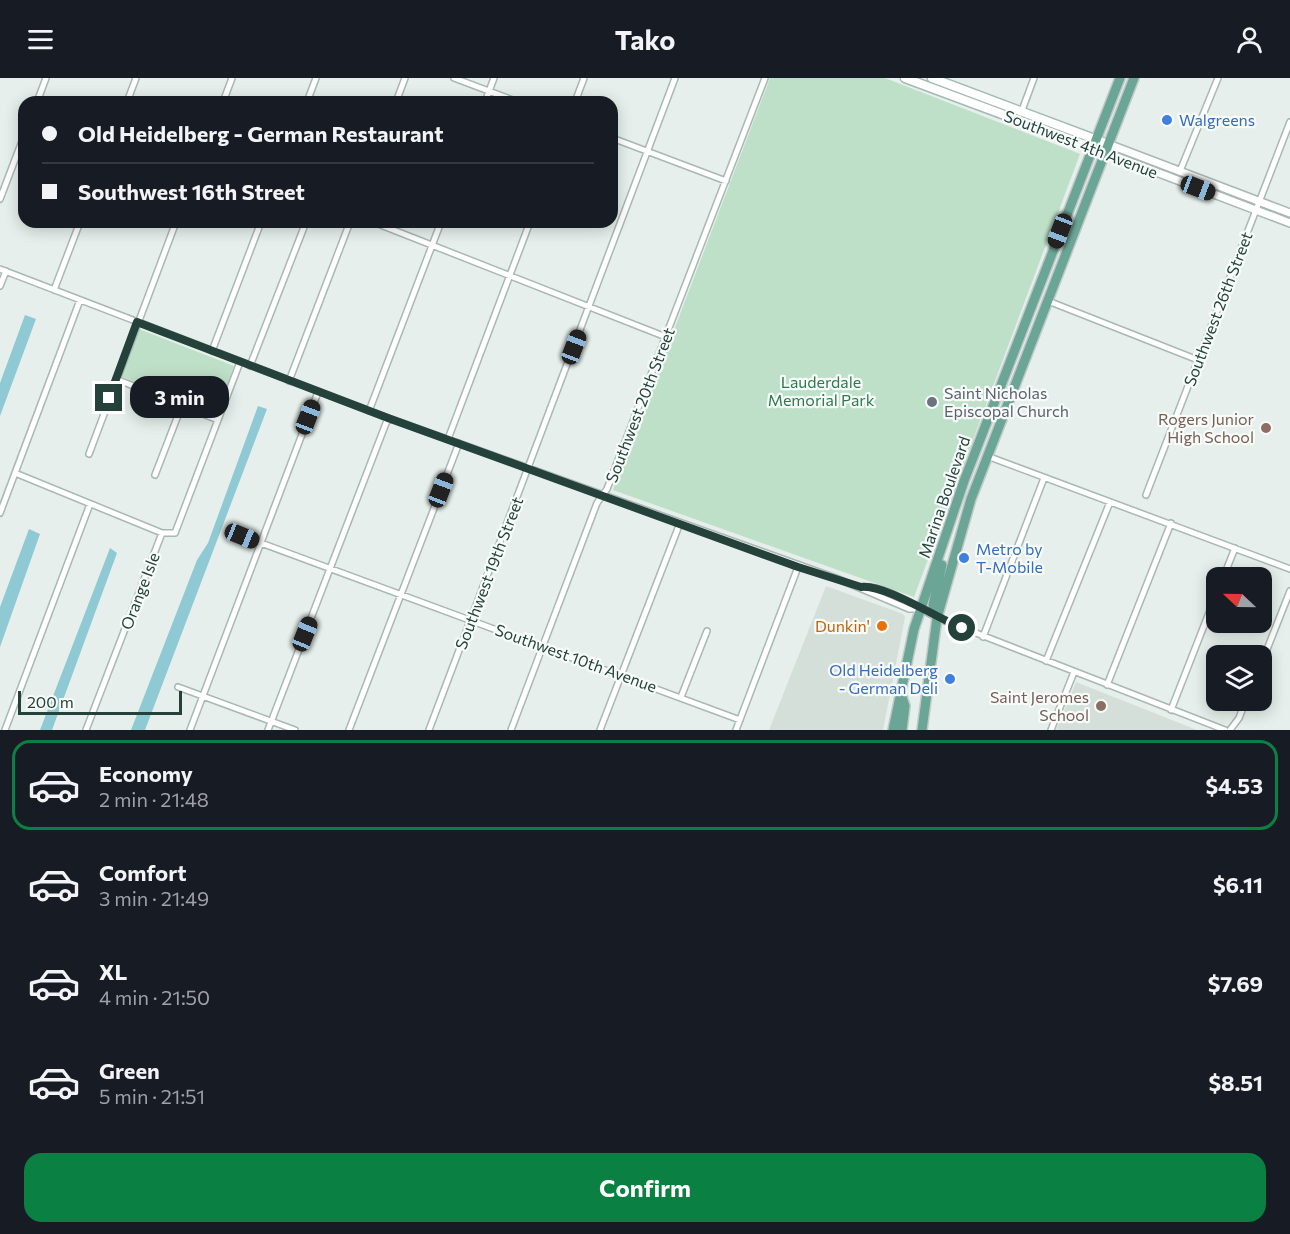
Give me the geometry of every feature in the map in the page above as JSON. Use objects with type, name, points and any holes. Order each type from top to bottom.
[{"type":"main road","name":"Southwest 4th Avenue","points":[[905,78],[943,84]]},
{"type":"main road","name":"Southwest 4th Avenue","points":[[932,78],[1019,116],[1106,148]]},
{"type":"main road","name":"Marina Boulevard","points":[[893,730],[907,651],[980,437],[1120,78]]},
{"type":"main road","name":"Marina Boulevard","points":[[922,730],[937,618],[963,525],[987,456],[1134,78]]},
{"type":"main road","points":[[980,437],[987,456]]},
{"type":"main road","points":[[937,618],[933,604],[942,568],[941,554]]},
{"type":"main road","points":[[900,689],[904,706],[902,730]]},
{"type":"street","points":[[39,96],[46,78]]},
{"type":"street","points":[[129,96],[136,78]]},
{"type":"street","points":[[225,96],[232,78]]},
{"type":"street","points":[[309,96],[316,78]]},
{"type":"street","points":[[398,96],[405,78]]},
{"type":"street","points":[[454,78],[501,96]]},
{"type":"street","points":[[487,96],[494,78]]},
{"type":"street","points":[[577,96],[584,78]]},
{"type":"street","name":"Southwest 19th Street","points":[[429,730],[675,78]]},
{"type":"street","name":"Southwest 20th Street","points":[[511,730],[765,78]]},
{"type":"street","points":[[1019,116],[1034,78]]},
{"type":"street","points":[[1180,171],[1218,78]]},
{"type":"street","name":"Southwest 26th Street","points":[[1146,495],[1290,122]]},
{"type":"street","points":[[618,140],[726,181]]},
{"type":"street","name":"Southwest 4th Avenue","points":[[1106,148],[1180,171],[1290,213]]},
{"type":"street","name":"Southwest 4th Avenue","points":[[1106,148],[1290,223]]},
{"type":"street","points":[[0,199],[18,151]]},
{"type":"street","points":[[54,290],[78,228]]},
{"type":"street","points":[[89,454],[137,322],[175,228]]},
{"type":"street","points":[[212,351],[259,228]]},
{"type":"street","points":[[250,366],[304,228]]},
{"type":"street","points":[[289,381],[348,228]]},
{"type":"street","points":[[389,228],[666,337]]},
{"type":"street","points":[[369,411],[439,228]]},
{"type":"street","points":[[448,439],[528,228]]},
{"type":"street","points":[[0,286],[3,270],[369,411],[798,567],[861,587],[866,593],[909,609],[921,609],[937,618],[1225,730]]},
{"type":"street","points":[[0,513],[80,300]]},
{"type":"street","points":[[1048,301],[1198,360]]},
{"type":"street","name":"Orange Isle","points":[[86,730],[162,534],[175,533],[240,362]]},
{"type":"street","points":[[116,379],[218,420]]},
{"type":"street","points":[[190,730],[318,392]]},
{"type":"street","points":[[154,475],[182,405]]},
{"type":"street","points":[[268,730],[388,418]]},
{"type":"street","points":[[350,730],[459,443]]},
{"type":"street","points":[[987,456],[1290,569]]},
{"type":"street","points":[[15,473],[162,534]]},
{"type":"street","points":[[983,636],[1044,478]]},
{"type":"street","points":[[1046,661],[1110,502]]},
{"type":"street","points":[[5,730],[90,504]]},
{"type":"street","points":[[600,730],[680,523]]},
{"type":"street","points":[[1107,685],[1171,523]]},
{"type":"street","name":"Southwest 10th Avenue","points":[[242,536],[740,720]]},
{"type":"street","points":[[1228,567],[1235,548]]},
{"type":"street","points":[[736,730],[798,567]]},
{"type":"street","points":[[1269,645],[1290,591]]},
{"type":"street","points":[[1171,710],[1206,621]]},
{"type":"street","points":[[681,697],[707,631]]},
{"type":"street","points":[[1051,730],[1074,672]]},
{"type":"street","points":[[178,687],[296,730]]},
{"type":"street","points":[[1230,730],[1242,711]]},
{"type":"shaded area","points":[[826,586],[903,614],[905,617],[883,730],[769,730]]},
{"type":"shaded area","name":"Saint Jeromes School","points":[[1076,682],[1197,730],[1056,730]]},
{"type":"green space","name":"Lauderdale Memorial Park","points":[[770,78],[885,78],[1080,154],[914,597],[613,490]]},
{"type":"green space","points":[[139,329],[234,366],[218,411],[212,412],[120,376]]},
{"type":"water","points":[[25,315],[36,319],[0,416],[0,383]]},
{"type":"water","points":[[258,406],[267,409],[145,730],[131,730],[197,560],[208,543]]},
{"type":"water","points":[[29,529],[40,534],[0,647],[0,607]]},
{"type":"water","points":[[110,548],[117,553],[52,730],[40,730]]},
{"type":"place","name":"Walgreens","points":[[1167,120]]},
{"type":"place","name":"Saint Nicholas Episcopal Church","points":[[932,402]]},
{"type":"place","name":"Rogers Junior High School","points":[[1266,428]]},
{"type":"place","name":"Metro by T-Mobile","points":[[964,558]]},
{"type":"place","name":"Dunkin'","points":[[882,626]]},
{"type":"place","name":"Old Heidelberg - German Deli","points":[[950,679]]},
{"type":"place","name":"Saint Jeromes School","points":[[1101,706]]},
{"type":"route","points":[[109,398],[137,322],[388,418],[798,567],[861,587],[868,586],[912,603],[937,618],[962,628]]}]
